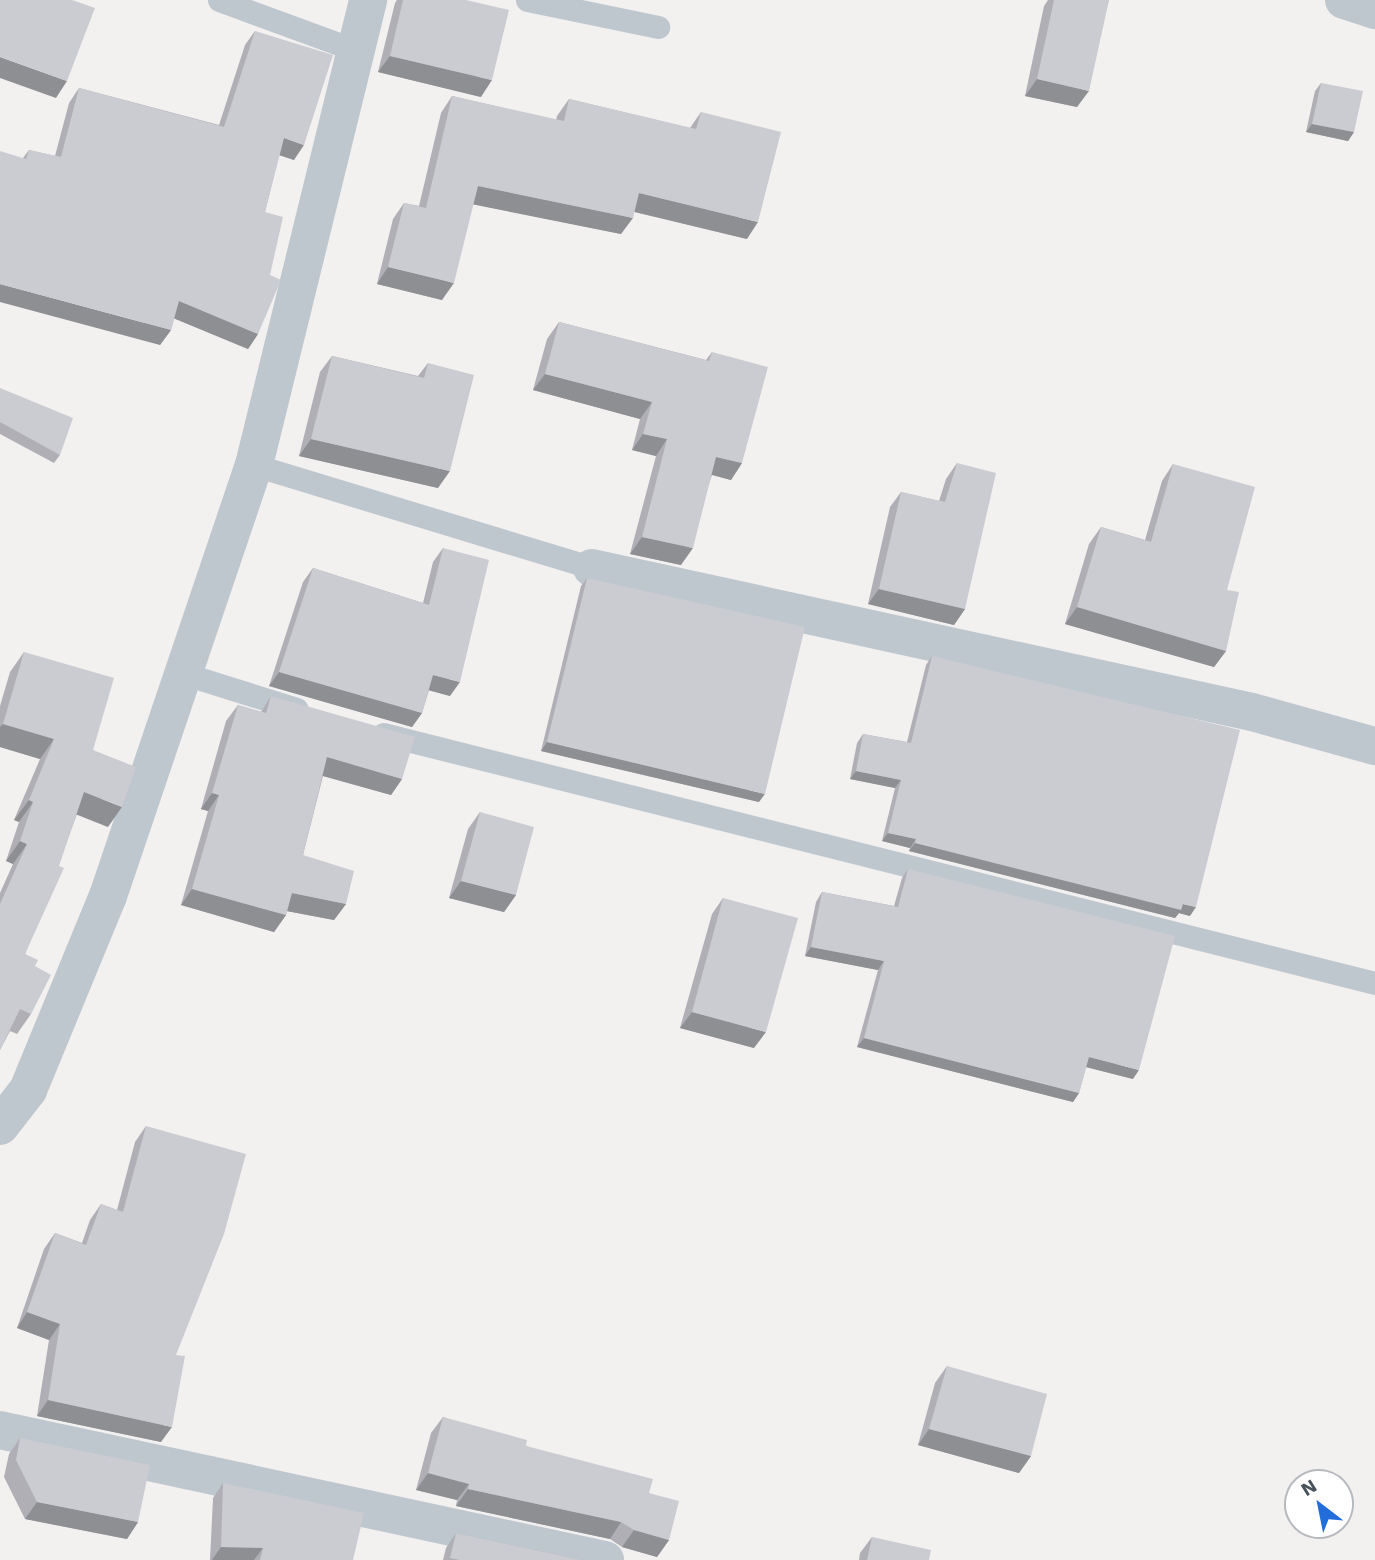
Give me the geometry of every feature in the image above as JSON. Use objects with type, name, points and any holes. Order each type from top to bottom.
[{"type":"street","points":[[0,1126],[28,1090],[108,896],[254,465],[368,0]]},
{"type":"street","points":[[1343,0],[1375,10]]},
{"type":"street","points":[[592,568],[1252,712],[1375,746]]},
{"type":"street","points":[[0,1430],[605,1560]]},
{"type":"lane","points":[[219,0],[355,50]]},
{"type":"lane","points":[[527,0],[658,27]]},
{"type":"lane","points":[[254,465],[592,568]]},
{"type":"lane","points":[[185,674],[318,716]]},
{"type":"lane","points":[[358,728],[1375,983]]},
{"type":"building","points":[[0,0],[72,0],[95,8],[67,81],[0,57]]},
{"type":"building","points":[[403,0],[466,0],[509,10],[492,80],[390,56]]},
{"type":"building","points":[[1054,0],[1109,0],[1089,91],[1037,79]]},
{"type":"building","points":[[255,31],[333,55],[304,145],[284,138],[265,212],[283,217],[270,275],[281,280],[258,334],[179,301],[171,330],[0,284],[0,151],[26,159],[29,150],[61,157],[79,88],[224,127]]},
{"type":"building","points":[[1321,83],[1363,91],[1354,132],[1312,124]]},
{"type":"building","points":[[452,96],[564,121],[569,99],[696,129],[701,112],[781,132],[758,222],[639,193],[633,218],[478,186],[454,283],[388,267],[404,203],[426,208]]},
{"type":"building","points":[[559,322],[709,361],[712,352],[768,367],[742,463],[716,457],[693,548],[642,537],[667,439],[643,434],[652,402],[545,374]]},
{"type":"building","points":[[332,356],[424,378],[428,363],[474,375],[450,471],[311,439]]},
{"type":"building","points":[[0,388],[73,418],[60,455],[0,422]]},
{"type":"building","points":[[957,463],[996,473],[965,609],[879,589],[901,492],[945,502]]},
{"type":"building","points":[[1173,464],[1255,487],[1227,590],[1239,592],[1226,651],[1077,607],[1101,527],[1151,542]]},
{"type":"building","points":[[443,548],[489,560],[460,682],[433,675],[422,713],[279,672],[313,568],[429,605]]},
{"type":"building","points":[[587,578],[805,627],[765,794],[547,742]]},
{"type":"building","points":[[24,652],[114,678],[93,750],[136,767],[122,807],[84,792],[59,866],[64,868],[25,954],[38,960],[35,966],[51,975],[31,1014],[20,1009],[0,1050],[0,904],[27,844],[20,841],[33,802],[29,800],[54,739],[3,724]]},
{"type":"building","points":[[932,656],[1240,730],[1196,907],[1183,904],[1181,910],[915,843],[916,839],[888,833],[901,780],[856,771],[863,734],[911,743]]},
{"type":"building","points":[[271,696],[415,737],[402,779],[327,757],[303,855],[354,871],[346,904],[292,893],[286,915],[192,889],[219,795],[212,793],[238,705],[266,713]]},
{"type":"building","points":[[480,812],[534,827],[516,895],[461,881]]},
{"type":"building","points":[[908,869],[1175,936],[1139,1070],[1089,1057],[1079,1093],[864,1038],[884,961],[811,947],[822,892],[898,907]]},
{"type":"building","points":[[723,898],[798,918],[766,1032],[692,1012]]},
{"type":"building","points":[[146,1126],[246,1154],[224,1234],[176,1355],[185,1356],[172,1427],[48,1400],[60,1324],[27,1312],[55,1233],[86,1245],[101,1204],[123,1212]]},
{"type":"building","points":[[947,1366],[1047,1394],[1031,1456],[929,1429]]},
{"type":"building","points":[[443,1417],[527,1440],[526,1446],[653,1479],[649,1493],[679,1501],[669,1540],[634,1530],[621,1522],[468,1489],[469,1484],[428,1473]]},
{"type":"building","points":[[20,1438],[150,1465],[138,1522],[37,1502],[16,1460]]},
{"type":"building","points":[[223,1483],[364,1513],[353,1560],[260,1560],[263,1548],[221,1547]]},
{"type":"building","points":[[456,1533],[582,1560],[450,1558]]},
{"type":"building","points":[[872,1537],[931,1550],[929,1560],[867,1560]]}]
